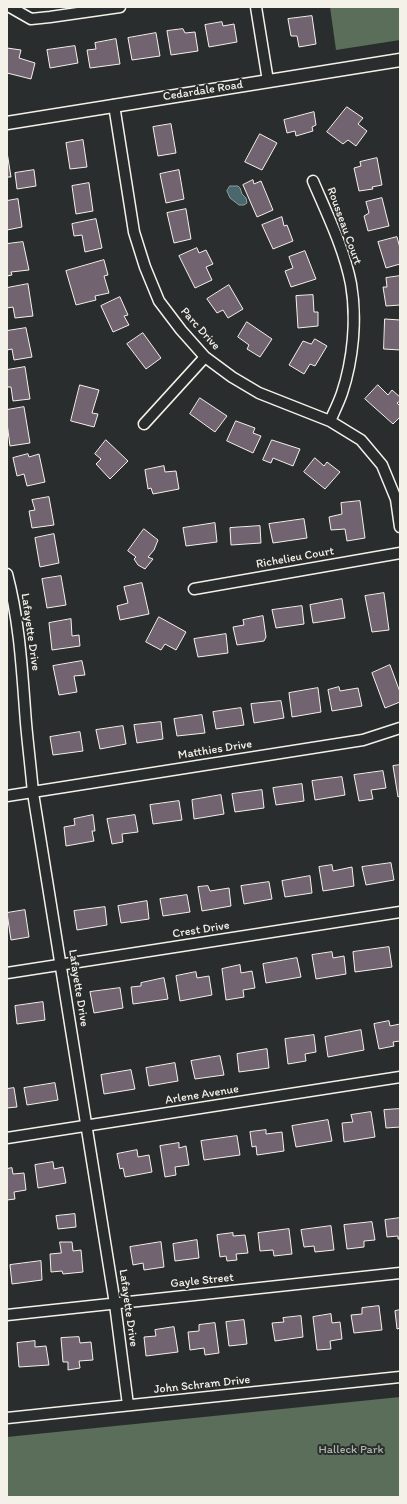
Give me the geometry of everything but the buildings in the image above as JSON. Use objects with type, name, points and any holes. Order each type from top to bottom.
[{"type":"street","points":[[10,7],[31,19],[50,18],[120,7]]},
{"type":"street","points":[[256,7],[268,81]]},
{"type":"street","name":"Cedardale Road","points":[[7,123],[400,60]]},
{"type":"street","name":"Parc Drive","points":[[114,105],[134,232],[145,267],[159,301],[181,330],[205,357],[232,377],[259,393],[330,421],[361,440],[382,465],[396,499],[400,527]]},
{"type":"street","name":"Rousseau Court","points":[[313,181],[338,240],[351,284],[354,325],[350,363],[342,394],[330,421]]},
{"type":"street","points":[[144,424],[205,357]]},
{"type":"street","name":"Richelieu Court","points":[[194,589],[400,553]]},
{"type":"street","name":"Lafayette Drive","points":[[7,574],[22,656],[26,725],[33,792],[115,1304],[128,1405]]},
{"type":"street","name":"Matthies Drive","points":[[7,796],[363,740],[400,728]]},
{"type":"street","name":"Crest Drive","points":[[7,973],[400,912]]},
{"type":"street","name":"Arlene Avenue","points":[[7,1138],[400,1077]]},
{"type":"street","name":"Gayle Street","points":[[7,1314],[115,1304],[400,1273]]},
{"type":"street","name":"John Schram Drive","points":[[7,1418],[400,1377]]},
{"type":"green space","points":[[330,7],[400,7],[400,40],[336,50]]},
{"type":"green space","name":"Halleck Park","points":[[400,1397],[400,1497],[7,1497],[7,1437]]},
{"type":"water","points":[[230,186],[238,186],[240,188],[242,194],[246,198],[247,203],[244,205],[239,205],[230,198],[227,191]]}]
